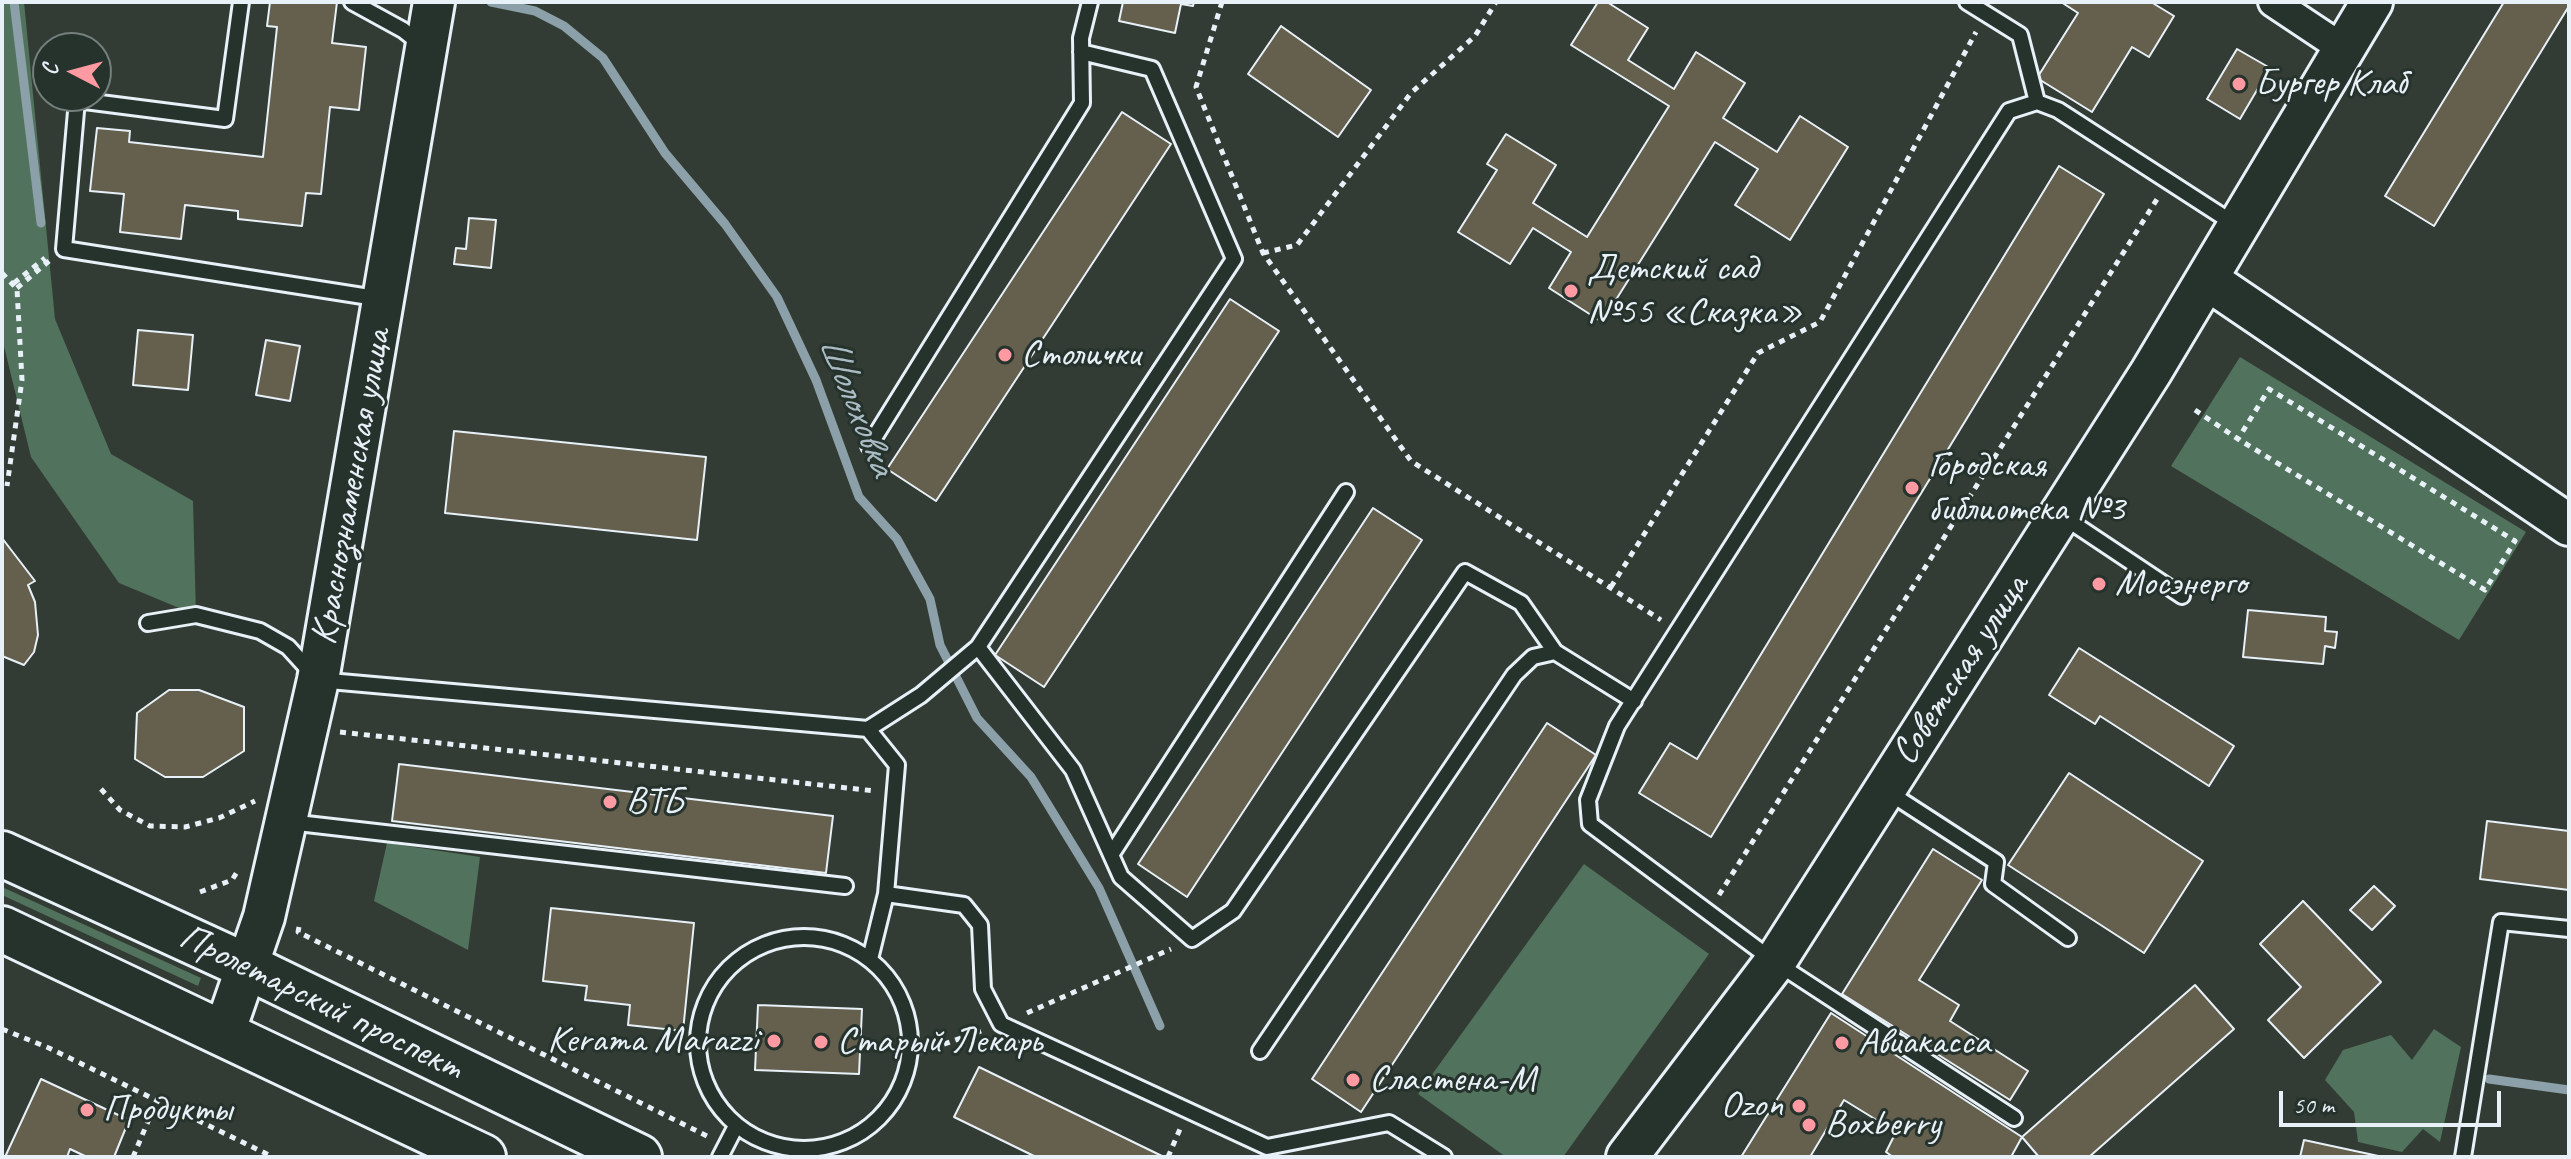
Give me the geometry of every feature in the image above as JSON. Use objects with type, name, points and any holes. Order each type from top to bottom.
[{"type":"main road","name":"Советская улица","points":[[1627,1157],[1775,962],[2208,280],[2372,2]]},
{"type":"main road","name":"Краснознаменская улица","points":[[224,1033],[248,967],[277,809],[318,680],[430,21]]},
{"type":"main road","points":[[2208,280],[2569,525]]},
{"type":"main road","name":"Пролетарский проспект","points":[[2,854],[248,967],[639,1157]]},
{"type":"main road","name":"Пролетарский проспект","points":[[2,929],[483,1157]]},
{"type":"street","points":[[2273,2],[2345,50]]},
{"type":"lane","points":[[241,2],[225,119],[77,100],[64,249],[384,300]]},
{"type":"lane","points":[[352,2],[403,30],[430,21]]},
{"type":"lane","points":[[869,446],[1082,103],[1081,52],[1090,2]]},
{"type":"lane","points":[[1967,2],[2020,35],[2037,102]]},
{"type":"lane","points":[[148,623],[196,615],[260,631],[288,647],[318,680],[868,729],[921,695],[978,647],[1234,259],[1152,69],[1081,52]]},
{"type":"lane","points":[[2014,1118],[1775,962],[1710,910],[1590,824],[1588,800],[1617,726],[2009,111],[2037,102],[2058,110],[2240,228]]},
{"type":"lane","points":[[1111,855],[1346,492]]},
{"type":"lane","points":[[2060,515],[2182,596]]},
{"type":"lane","points":[[978,647],[1073,770],[1121,877],[1192,939],[1233,911],[1465,572],[1521,603],[1555,652],[1634,701]]},
{"type":"lane","points":[[1260,1051],[1514,675],[1533,657],[1555,652]]},
{"type":"lane","points":[[868,729],[897,765],[886,894],[870,959]]},
{"type":"lane","points":[[1885,789],[1996,862],[1993,884],[2068,938]]},
{"type":"lane","points":[[277,809],[845,886]]},
{"type":"lane","points":[[886,894],[964,905],[980,925],[983,989],[1001,1024],[1267,1147],[1389,1123],[1444,1157]]},
{"type":"lane","points":[[2463,1157],[2501,922],[2569,929]]},
{"type":"lane","points":[[808,936],[850,946],[870,959],[894,985],[909,1021],[910,1056],[898,1094],[863,1133],[842,1143],[803,1150],[772,1145],[736,1126],[713,1100],[700,1067],[698,1026],[718,980],[731,965],[761,945],[808,936]]},
{"type":"lane","points":[[723,1151],[736,1126]]},
{"type":"path","points":[[1222,2],[1196,87],[1263,253],[1411,461],[1678,632]]},
{"type":"path","points":[[1234,259],[1297,245],[1411,93],[1475,36],[1496,2]]},
{"type":"path","points":[[1611,587],[1758,353],[1820,322],[1986,14]]},
{"type":"path","points":[[1710,910],[2168,182]]},
{"type":"path","points":[[50,254],[56,255],[16,286],[50,254]]},
{"type":"path","points":[[2,273],[16,286],[22,380],[7,486]]},
{"type":"path","points":[[2195,410],[2238,439],[2485,590],[2515,541],[2269,389],[2238,439]]},
{"type":"path","points":[[339,732],[894,793]]},
{"type":"path","points":[[101,789],[120,810],[150,826],[185,827],[277,809]]},
{"type":"path","points":[[200,892],[232,880],[240,868]]},
{"type":"path","points":[[298,932],[723,1151]]},
{"type":"path","points":[[1122,970],[1152,957]]},
{"type":"path","points":[[2,1029],[273,1157]]},
{"type":"path","points":[[133,1157],[157,1100]]},
{"type":"path","points":[[1168,1157],[1189,1110]]},
{"type":"green space","points":[[2,2],[24,2],[32,112],[35,112],[55,319],[111,454],[193,501],[196,615],[119,583],[31,457],[2,338]]},
{"type":"green space","points":[[2240,357],[2526,532],[2459,640],[2171,466]]},
{"type":"green space","points":[[387,843],[480,857],[468,950],[374,901]]},
{"type":"green space","points":[[1584,864],[1709,954],[1563,1157],[1506,1157],[1418,1094]]},
{"type":"green space","points":[[2,887],[201,978],[198,986],[2,895]]},
{"type":"green space","points":[[2434,1029],[2461,1047],[2440,1142],[2423,1129],[2402,1152],[2358,1142],[2354,1112],[2325,1080],[2343,1050],[2391,1035],[2412,1060]]},
{"type":"building","points":[[270,2],[337,2],[332,43],[366,47],[359,110],[330,107],[321,194],[306,193],[302,226],[238,219],[238,211],[185,205],[181,239],[120,232],[124,194],[90,191],[97,128],[130,131],[129,142],[263,157],[277,27],[267,26]]},
{"type":"building","points":[[1123,2],[1194,2],[1193,6],[1181,4],[1175,33],[1119,21]]},
{"type":"building","points":[[1598,2],[1607,2],[1648,28],[1628,60],[1674,89],[1696,52],[1745,83],[1723,118],[1777,152],[1800,116],[1848,147],[1790,240],[1735,205],[1758,169],[1715,142],[1602,322],[1549,288],[1571,252],[1533,228],[1510,264],[1458,232],[1497,170],[1487,164],[1506,134],[1556,165],[1533,203],[1587,237],[1669,106],[1571,45]]},
{"type":"building","points":[[2061,2],[2151,2],[2174,16],[2149,57],[2132,47],[2092,112],[2037,78],[2078,13]]},
{"type":"building","points":[[2504,2],[2569,2],[2569,6],[2434,226],[2385,196]]},
{"type":"building","points":[[1281,26],[1371,90],[1338,137],[1248,74]]},
{"type":"building","name":"Бургер Клаб","points":[[2237,49],[2270,68],[2240,119],[2207,99]]},
{"type":"building","points":[[1122,112],[1171,144],[936,501],[887,469]]},
{"type":"building","points":[[2059,166],[2104,194],[1711,837],[1639,793],[1670,743],[1697,759]]},
{"type":"building","points":[[469,218],[496,220],[491,268],[454,264],[456,248],[466,249]]},
{"type":"building","points":[[1230,299],[1279,331],[1044,687],[995,655]]},
{"type":"building","points":[[138,330],[193,335],[188,390],[133,385]]},
{"type":"building","points":[[266,340],[300,346],[290,401],[256,395]]},
{"type":"building","points":[[454,431],[706,457],[697,540],[445,513]]},
{"type":"building","points":[[1373,508],[1422,540],[1187,897],[1138,864]]},
{"type":"building","points":[[2,538],[35,581],[28,585],[35,602],[38,635],[34,652],[24,665],[2,656]]},
{"type":"building","points":[[2248,610],[2326,617],[2325,631],[2337,632],[2335,648],[2325,646],[2323,664],[2243,657]]},
{"type":"building","points":[[2079,648],[2234,746],[2209,786],[2100,716],[2095,724],[2049,695]]},
{"type":"building","points":[[169,690],[199,690],[244,707],[244,751],[203,777],[165,777],[135,759],[137,713]]},
{"type":"building","points":[[1547,723],[1596,755],[1361,1112],[1312,1079]]},
{"type":"building","points":[[399,764],[833,816],[826,873],[392,821]]},
{"type":"building","points":[[2069,773],[2203,861],[2144,953],[2008,865]]},
{"type":"building","points":[[2487,821],[2569,831],[2569,890],[2480,879]]},
{"type":"building","points":[[1933,849],[1982,880],[1919,980],[1959,1005],[1950,1021],[2028,1071],[2010,1100],[1842,994]]},
{"type":"building","points":[[2374,886],[2395,906],[2372,930],[2350,910]]},
{"type":"building","points":[[2303,901],[2381,982],[2304,1058],[2268,1020],[2301,987],[2260,944]]},
{"type":"building","points":[[551,908],[694,923],[683,1031],[628,1025],[630,1005],[585,1000],[587,986],[543,981]]},
{"type":"building","points":[[2195,985],[2234,1029],[2089,1157],[2039,1157],[2022,1137]]},
{"type":"building","points":[[758,1005],[862,1009],[859,1074],[755,1070]]},
{"type":"building","points":[[1831,1013],[2022,1137],[2011,1157],[1893,1157],[1886,1152],[1896,1132],[1844,1100],[1810,1157],[1741,1157]]},
{"type":"building","points":[[979,1067],[1164,1157],[1036,1157],[954,1117]]},
{"type":"building","points":[[41,1079],[129,1120],[114,1157],[87,1157],[70,1149],[67,1157],[5,1157]]},
{"type":"building","points":[[2304,1140],[2383,1157],[2300,1157]]},
{"type":"waterway","points":[[14,2],[41,223]]},
{"type":"waterway","name":"Шолоховка","points":[[491,2],[535,11],[564,26],[603,58],[665,153],[725,224],[777,297],[816,380],[859,497],[897,539],[930,599],[940,645],[977,718],[1031,777],[1099,888],[1160,1026]]},
{"type":"waterway","name":"Шолоховка","points":[[2489,1079],[2569,1090]]},
{"type":"place","name":"Бургер Клаб","points":[[2239,84]]},
{"type":"place","name":"Детский сад №55 «Сказка»","points":[[1571,291]]},
{"type":"place","name":"Столички","points":[[1005,355]]},
{"type":"place","name":"Городская библиотека №3","points":[[1912,488]]},
{"type":"place","name":"Мосэнерго","points":[[2099,584]]},
{"type":"place","name":"ВТБ","points":[[610,802]]},
{"type":"place","name":"Kerama Marazzi","points":[[774,1041]]},
{"type":"place","name":"Старый Лекарь","points":[[821,1042]]},
{"type":"place","name":"Авиакасса","points":[[1842,1043]]},
{"type":"place","name":"Сластена-М","points":[[1353,1080]]},
{"type":"place","name":"Ozon","points":[[1799,1106]]},
{"type":"place","name":"Продукты","points":[[87,1110]]},
{"type":"place","name":"Boxberry","points":[[1809,1125]]}]
